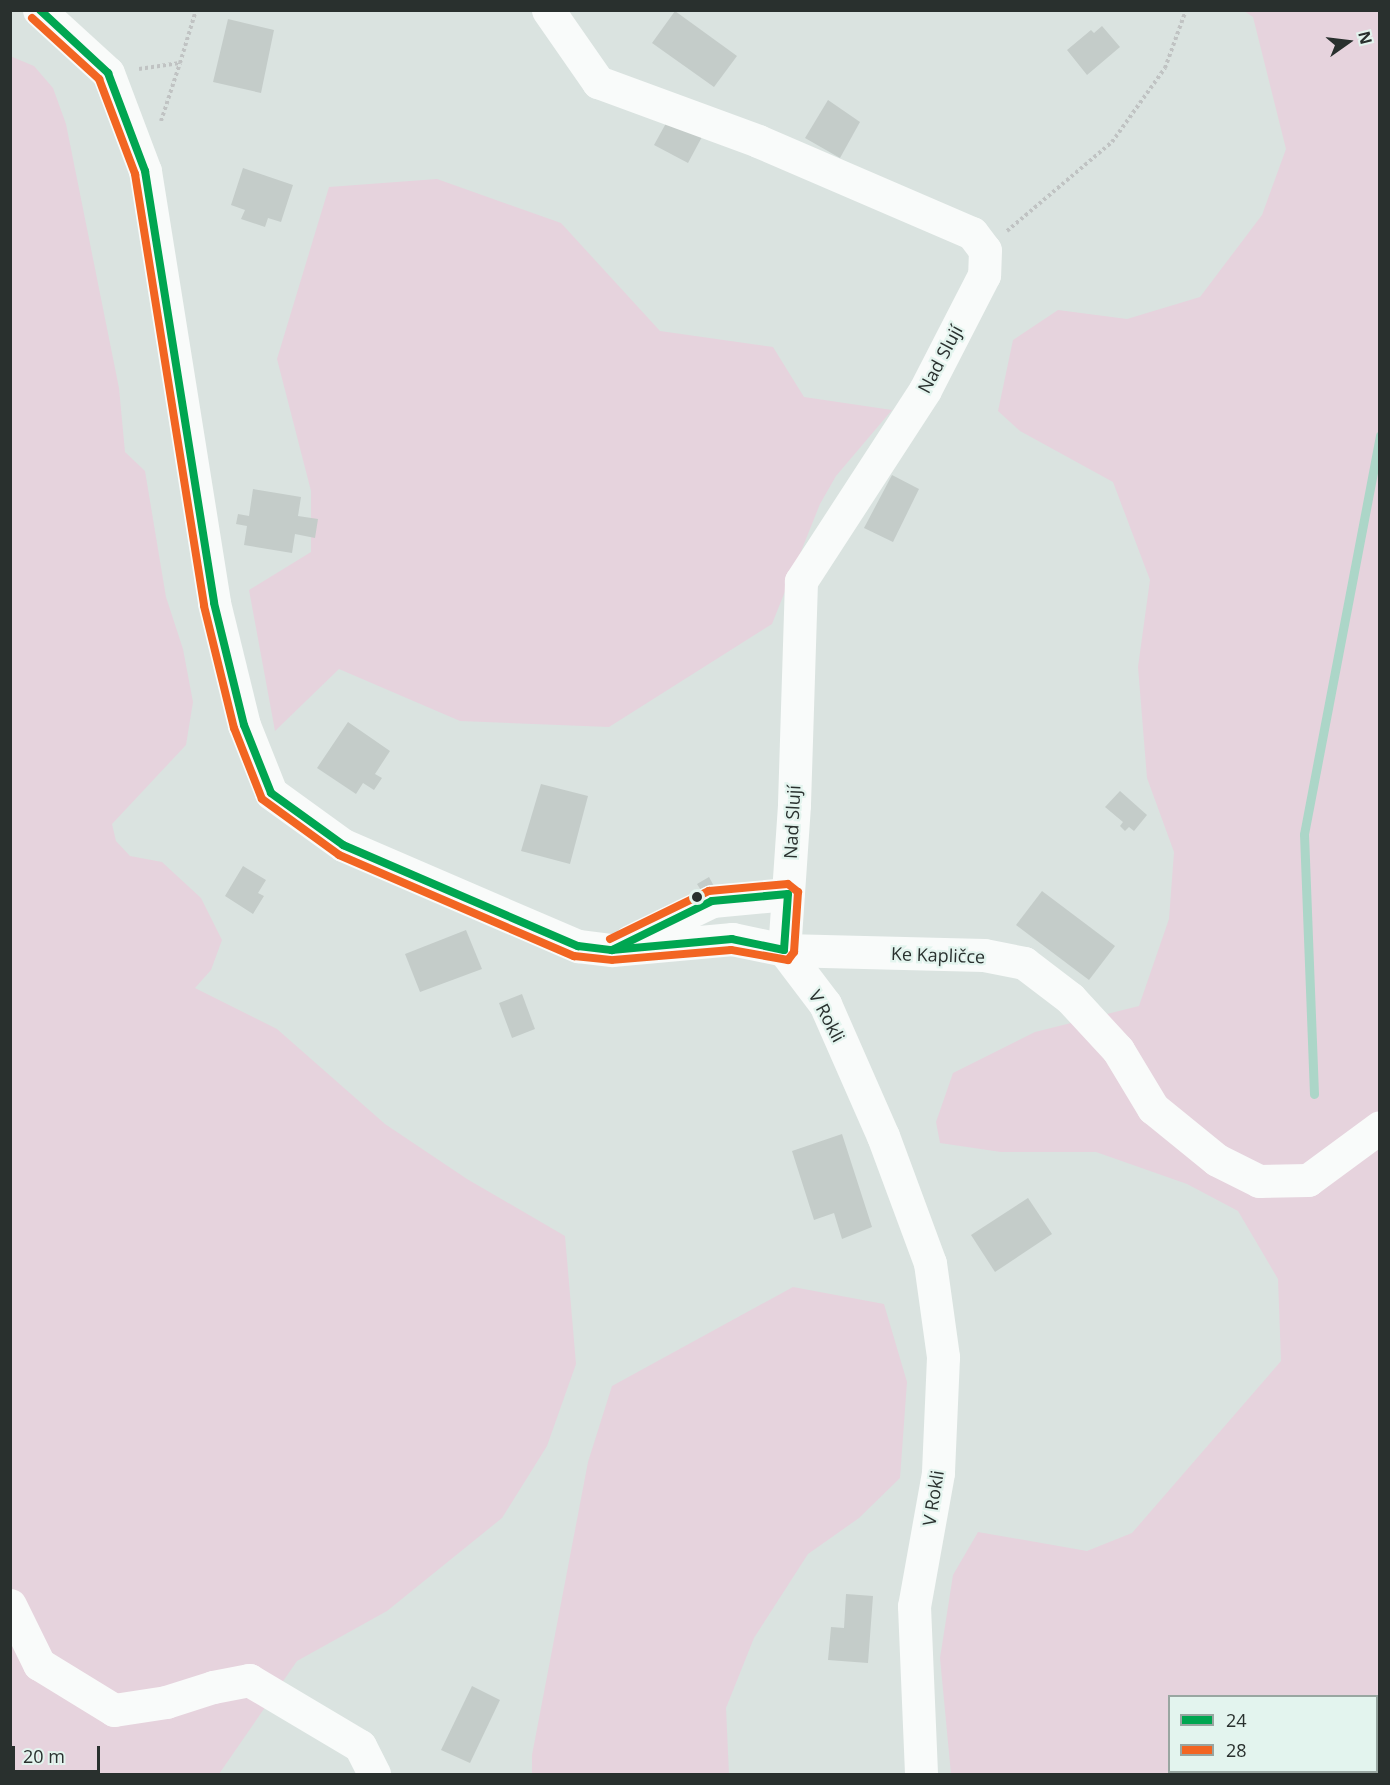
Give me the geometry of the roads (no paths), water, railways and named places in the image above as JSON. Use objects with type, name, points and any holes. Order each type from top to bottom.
[{"type":"street","points":[[39,10],[108,73],[145,171],[214,603],[244,725],[271,793],[343,845],[578,946],[612,950],[732,939],[784,950]]},
{"type":"street","name":"Nad Slují","points":[[548,10],[598,82],[759,141],[954,225],[972,233],[985,250],[984,275],[925,390],[801,581],[784,950]]},
{"type":"street","points":[[612,950],[712,901],[788,894]]},
{"type":"street","name":"Ke Kapličce","points":[[784,950],[984,955],[1024,963],[1070,998],[1118,1050],[1153,1108],[1217,1160],[1259,1181],[1308,1180],[1380,1127]]},
{"type":"street","name":"V Rokli","points":[[784,950],[825,1004],[883,1136],[930,1263],[943,1357],[938,1473],[914,1606],[921,1774]]},
{"type":"street","points":[[10,1605],[39,1664],[114,1710],[166,1702],[249,1680],[360,1746],[374,1774]]},
{"type":"waterway","points":[[1314,1094],[1304,834],[1380,435]]}]
